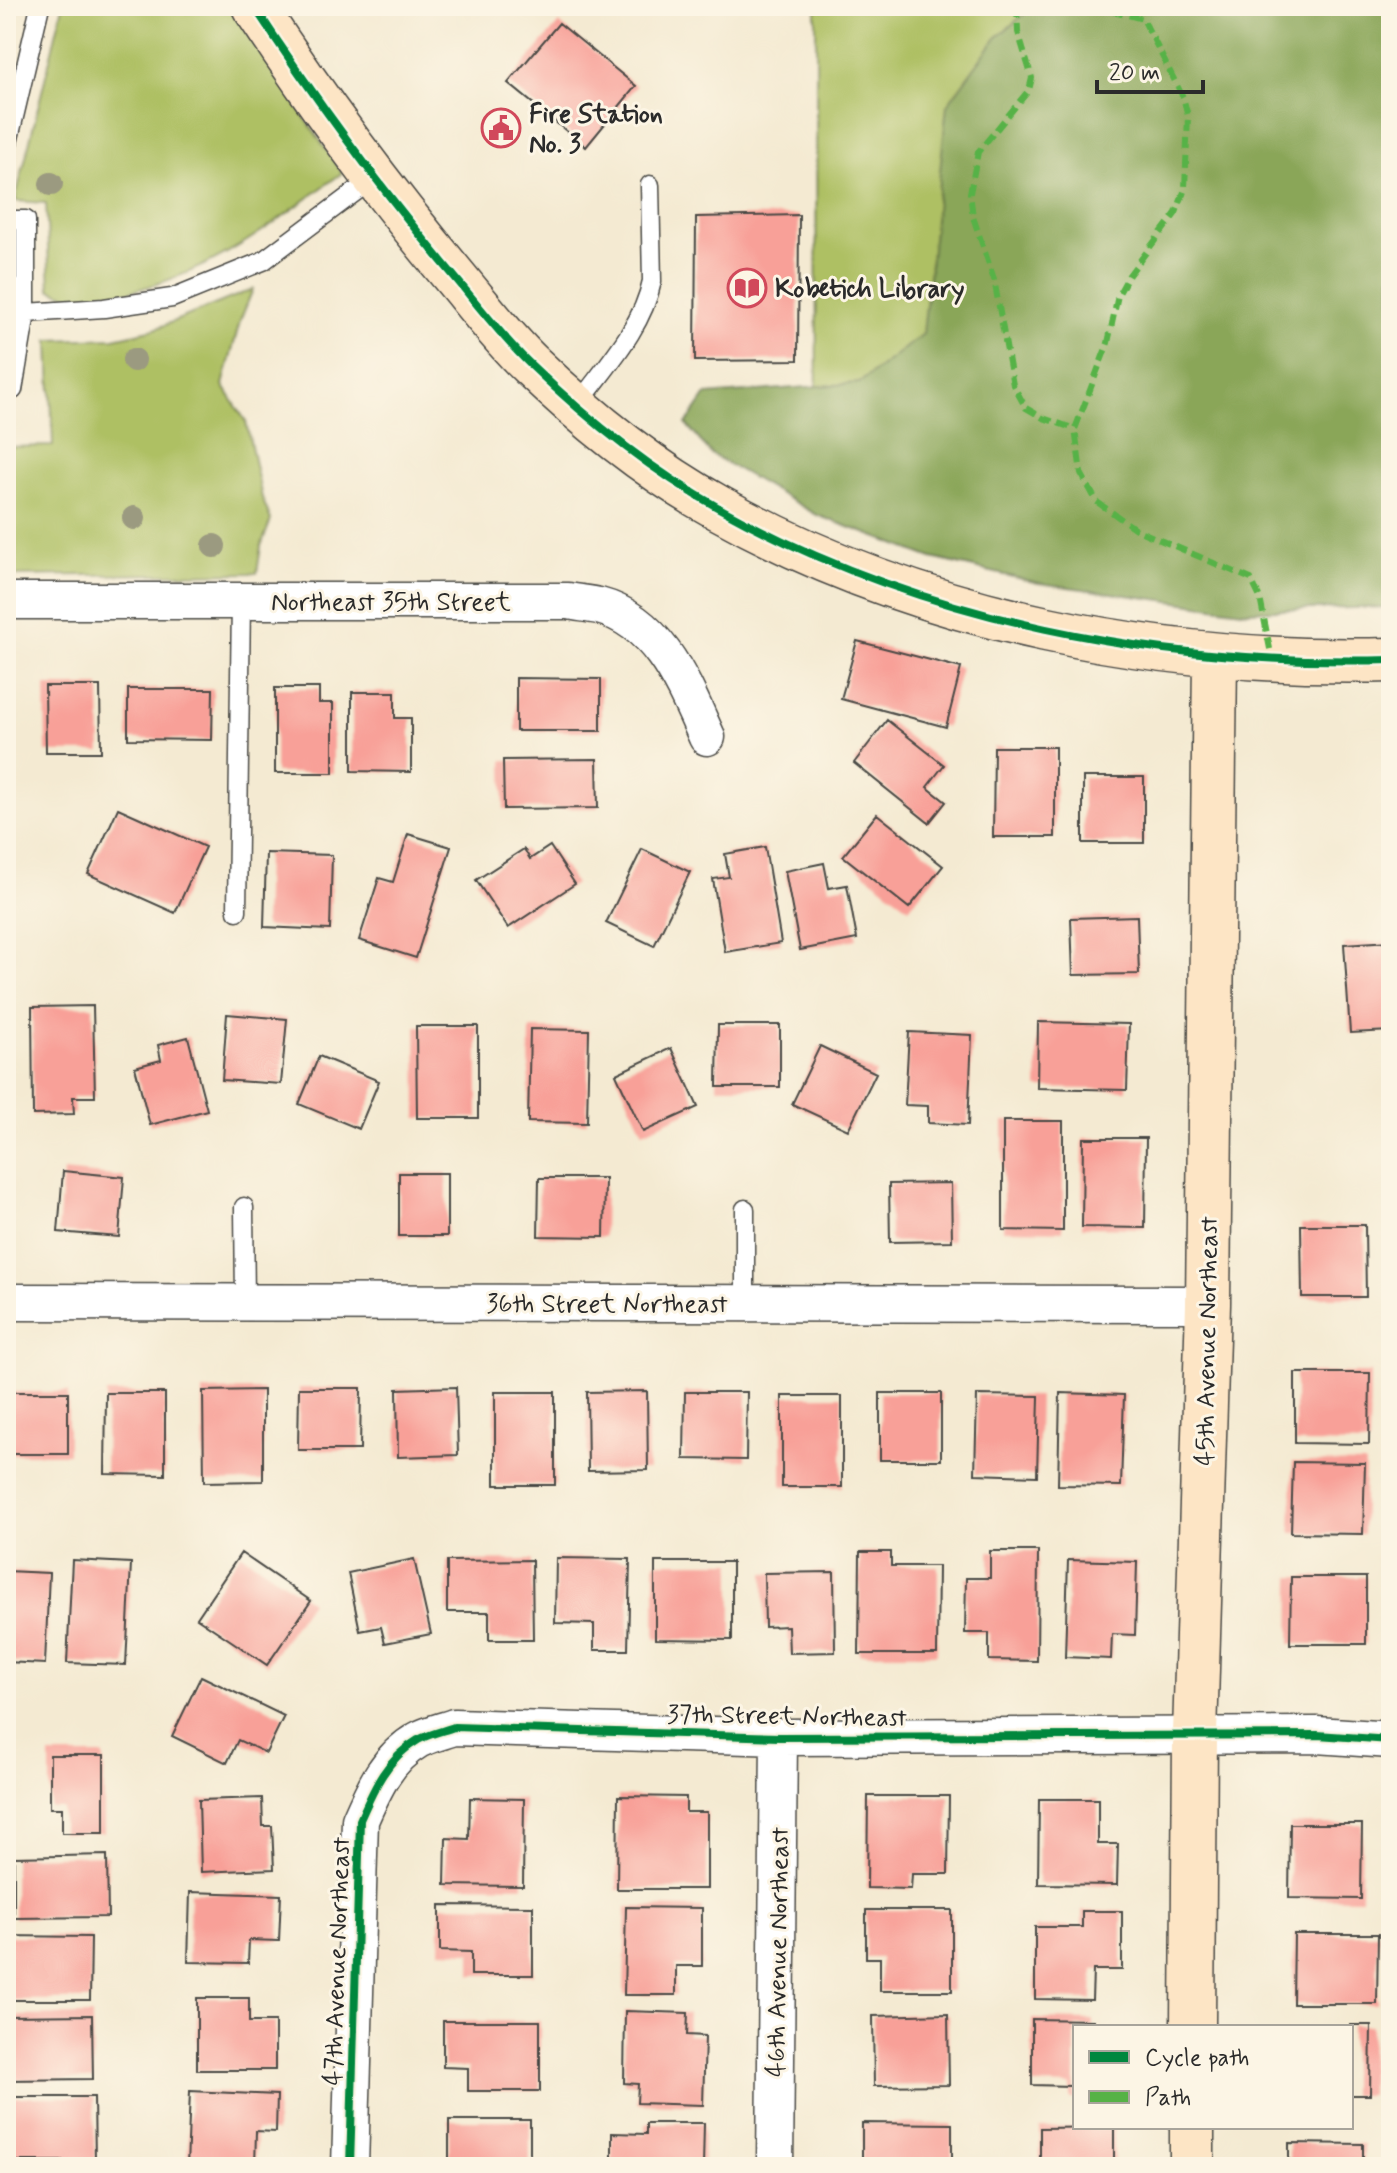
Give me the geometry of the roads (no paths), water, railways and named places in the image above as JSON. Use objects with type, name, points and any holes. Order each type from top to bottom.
[{"type":"street","points":[[254,6],[401,213],[528,363],[651,465],[719,508],[799,547],[881,581],[992,617],[1113,641],[1215,656],[1318,662],[1391,660]]},
{"type":"street","name":"Northeast 35th Street","points":[[6,601],[568,601],[601,607],[642,628],[662,650],[679,675],[707,737]]},
{"type":"street","name":"45th Avenue Northeast","points":[[1193,2025],[1195,1735],[1208,1304],[1215,656]]},
{"type":"street","name":"36th Street Northeast","points":[[6,1302],[1208,1304]]},
{"type":"street","name":"37th Street Northeast","points":[[389,1764],[419,1740],[454,1727],[779,1737],[1317,1735],[1391,1740]]},
{"type":"street","name":"46th Avenue Northeast","points":[[775,2167],[779,1737]]},
{"type":"street","name":"47th Avenue Northeast","points":[[350,2167],[360,1820],[389,1764]]},
{"type":"street","points":[[1192,2129],[1192,2167]]},
{"type":"lane","points":[[6,151],[40,6]]},
{"type":"lane","points":[[26,313],[104,308],[172,298],[263,261],[375,177]]},
{"type":"lane","points":[[577,406],[640,318],[648,296],[652,281],[650,185]]},
{"type":"lane","points":[[6,220],[26,220],[26,313],[13,390],[6,390]]},
{"type":"lane","points":[[237,911],[241,601]]},
{"type":"lane","points":[[244,1207],[245,1302]]},
{"type":"lane","points":[[745,1209],[745,1303]]},
{"type":"place","name":"Fire Station No. 3","points":[[501,128]]},
{"type":"place","name":"Kobetich Library","points":[[747,288]]}]
